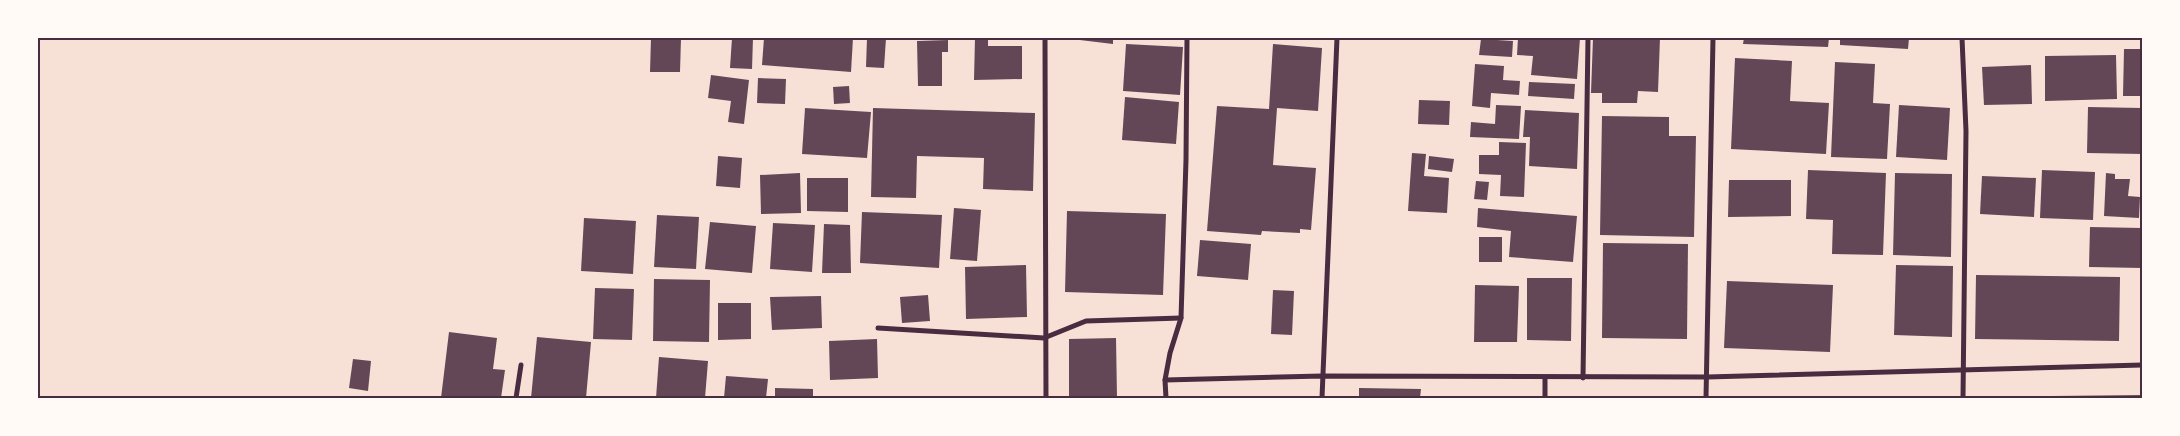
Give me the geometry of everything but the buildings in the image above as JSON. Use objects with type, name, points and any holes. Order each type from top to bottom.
[{"type":"street","points":[[1045,38],[1044,338],[1046,398]]},
{"type":"street","points":[[1166,398],[1165,380],[1170,353],[1181,318],[1186,160],[1186,38]]},
{"type":"street","points":[[1322,398],[1337,38]]},
{"type":"street","points":[[1583,378],[1588,38]]},
{"type":"street","points":[[1706,398],[1713,38]]},
{"type":"street","points":[[1962,38],[1966,131],[1963,398]]},
{"type":"street","points":[[878,328],[1044,338],[1086,321],[1181,318]]},
{"type":"street","points":[[516,398],[521,365]]},
{"type":"street","points":[[1165,380],[1322,376],[1707,377],[2142,366]]},
{"type":"street","points":[[1545,378],[1545,398]]}]
